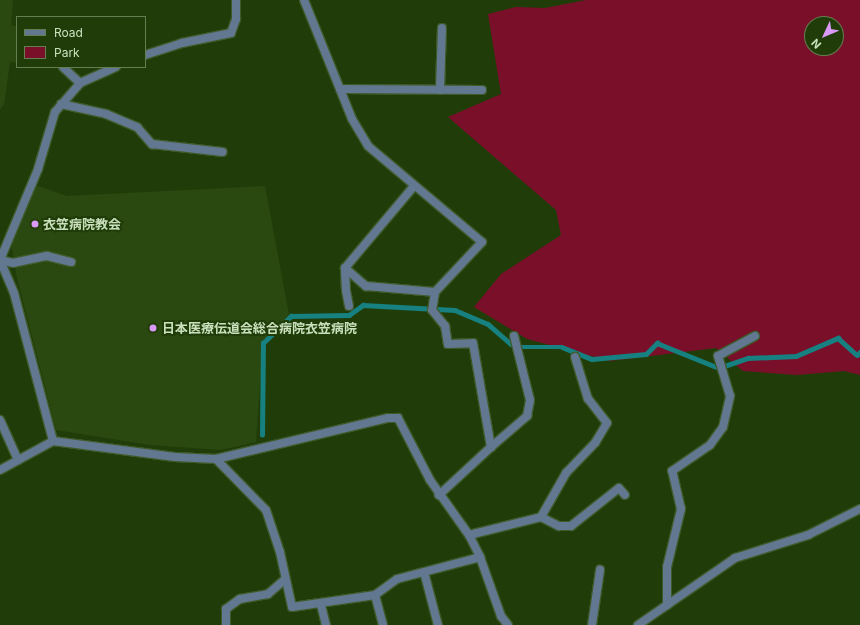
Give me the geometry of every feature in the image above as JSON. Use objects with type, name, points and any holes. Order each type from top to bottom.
[{"type":"street","points":[[146,55],[182,42],[231,33],[236,19],[236,0]]},
{"type":"street","points":[[304,0],[352,119],[368,146],[482,242],[435,292],[432,310],[445,326],[448,344],[473,343],[491,447]]},
{"type":"street","points":[[440,90],[442,28]]},
{"type":"street","points":[[64,68],[80,83]]},
{"type":"street","points":[[54,441],[14,293],[0,260],[38,169],[55,112],[80,83],[114,68]]},
{"type":"street","points":[[340,89],[482,90]]},
{"type":"street","points":[[61,104],[106,114],[138,127],[152,144],[223,152]]},
{"type":"street","points":[[350,306],[346,290],[345,268],[414,186]]},
{"type":"street","points":[[0,260],[13,263],[47,256],[71,262]]},
{"type":"street","points":[[345,268],[366,286],[435,292]]},
{"type":"street","points":[[439,495],[527,416],[530,400],[514,336]]},
{"type":"street","points":[[667,606],[667,567],[681,509],[672,471],[710,445],[723,427],[730,396],[718,356],[755,336]]},
{"type":"street","points":[[541,517],[566,473],[595,443],[607,423],[588,400],[575,357]]},
{"type":"street","points":[[0,470],[54,441],[174,457],[216,459],[388,418],[398,418],[439,495],[469,535],[480,557],[502,616],[508,625]]},
{"type":"street","points":[[0,420],[18,460]]},
{"type":"street","points":[[216,459],[266,510],[280,552],[292,607],[321,605],[376,595],[396,579],[480,557]]},
{"type":"street","points":[[469,535],[541,517],[559,526],[571,526],[618,488],[625,494]]},
{"type":"street","points":[[638,625],[735,558],[808,535],[860,509]]},
{"type":"street","points":[[592,625],[600,570]]},
{"type":"street","points":[[424,572],[438,625]]},
{"type":"street","points":[[226,625],[226,609],[240,599],[268,594],[286,579]]},
{"type":"street","points":[[376,595],[383,625]]},
{"type":"street","points":[[321,605],[326,625]]},
{"type":"shaded area","points":[[0,0],[13,0],[11,25],[16,26],[16,63],[10,62],[4,105],[0,109]]},
{"type":"shaded area","name":"日本医療伝道会総合病院衣笠病院","points":[[35,185],[67,196],[265,186],[289,315],[263,341],[256,442],[221,450],[150,445],[56,430],[16,274],[11,242]]},
{"type":"green space","points":[[586,0],[860,0],[860,375],[844,371],[797,375],[743,371],[716,348],[610,361],[527,339],[474,307],[501,274],[561,235],[556,210],[448,117],[501,94],[488,14],[516,7],[545,8]]},
{"type":"waterway","points":[[262,435],[263,343],[291,316],[349,315],[363,305],[455,310],[488,324],[511,344],[519,347],[562,347],[592,359],[646,354],[657,343],[719,368],[748,358],[796,356],[838,338],[857,355],[860,352]]},
{"type":"place","name":"衣笠病院教会","points":[[35,224]]},
{"type":"place","name":"日本医療伝道会総合病院衣笠病院","points":[[153,328]]}]
